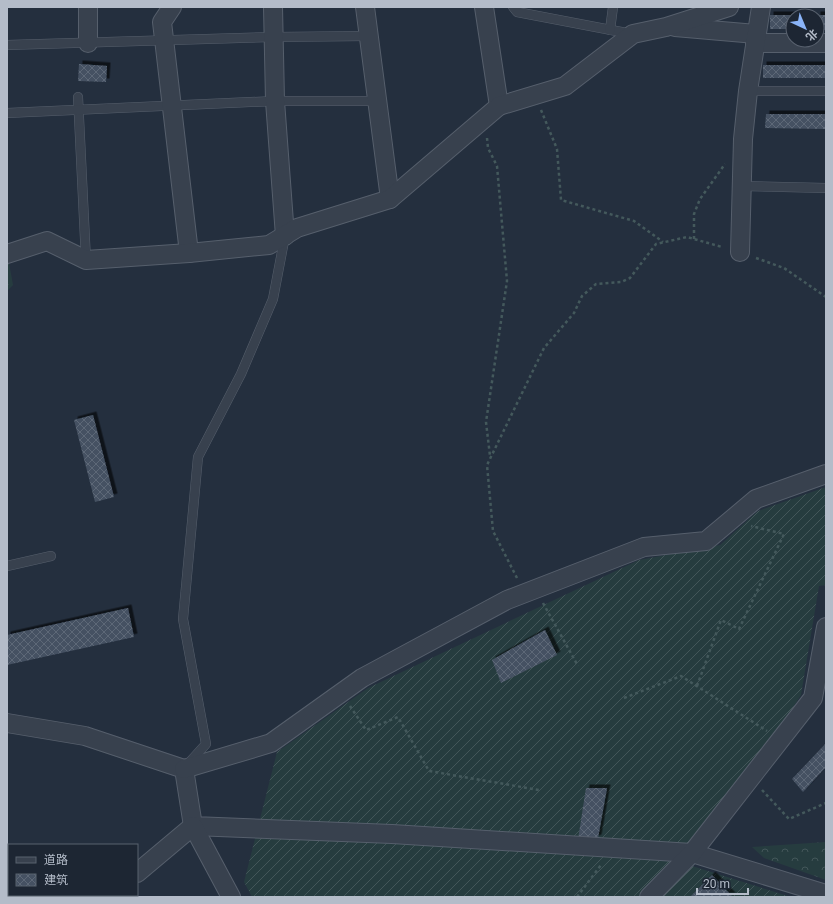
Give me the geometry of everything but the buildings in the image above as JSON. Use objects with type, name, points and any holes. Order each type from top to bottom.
[{"type":"street","points":[[88,7],[88,43]]},
{"type":"street","points":[[172,7],[162,22],[190,253]]},
{"type":"street","points":[[273,7],[275,101],[285,236]]},
{"type":"street","points":[[365,7],[390,199]]},
{"type":"street","points":[[484,7],[499,106]]},
{"type":"street","points":[[7,254],[47,241],[86,260],[190,253],[269,245],[297,228],[390,199],[499,106],[565,86],[633,34],[666,27],[729,7]]},
{"type":"street","points":[[740,252],[743,139],[748,91],[761,7]]},
{"type":"street","points":[[666,27],[756,38],[826,43]]},
{"type":"street","points":[[7,723],[85,736],[184,769],[271,744],[369,674],[507,600],[644,546],[706,541],[756,499],[826,474]]},
{"type":"street","points":[[649,897],[692,854],[813,698],[826,627]]},
{"type":"street","points":[[184,769],[192,826],[232,897]]},
{"type":"street","points":[[138,872],[192,826],[392,834],[692,854],[826,894]]},
{"type":"lane","points":[[513,7],[517,12],[633,34]]},
{"type":"lane","points":[[610,30],[613,7]]},
{"type":"lane","points":[[7,45],[273,37],[369,36]]},
{"type":"lane","points":[[748,91],[826,91]]},
{"type":"lane","points":[[78,97],[86,260]]},
{"type":"lane","points":[[7,113],[275,101],[377,101]]},
{"type":"lane","points":[[741,186],[826,188]]},
{"type":"lane","points":[[184,769],[206,744],[183,619],[198,457],[241,374],[273,299],[285,236]]},
{"type":"lane","points":[[7,566],[51,556]]},
{"type":"path","points":[[535,95],[557,149],[561,200],[634,221],[663,242]]},
{"type":"path","points":[[485,118],[488,148],[497,166],[507,281],[486,422],[490,457]]},
{"type":"path","points":[[694,239],[694,214],[700,199],[726,163]]},
{"type":"path","points":[[578,666],[494,531],[487,465],[544,348],[574,314],[582,296],[596,284],[620,282],[630,278],[656,244],[686,237],[740,252],[784,268],[826,297]]},
{"type":"path","points":[[697,686],[721,620],[738,629],[784,534],[730,520]]},
{"type":"path","points":[[624,698],[681,676],[780,740]]},
{"type":"path","points":[[341,694],[366,730],[398,717],[429,772],[540,790]]},
{"type":"path","points":[[751,779],[789,819],[826,803]]},
{"type":"path","points":[[577,897],[614,848]]},
{"type":"green space","points":[[7,263],[9,263],[13,285],[7,291]]},
{"type":"green space","points":[[826,487],[826,585],[819,586],[801,695],[692,866],[791,897],[252,897],[244,882],[277,752],[368,688],[639,560],[720,545],[758,511]]},
{"type":"green space","points":[[826,842],[826,880],[764,858],[752,847]]}]
